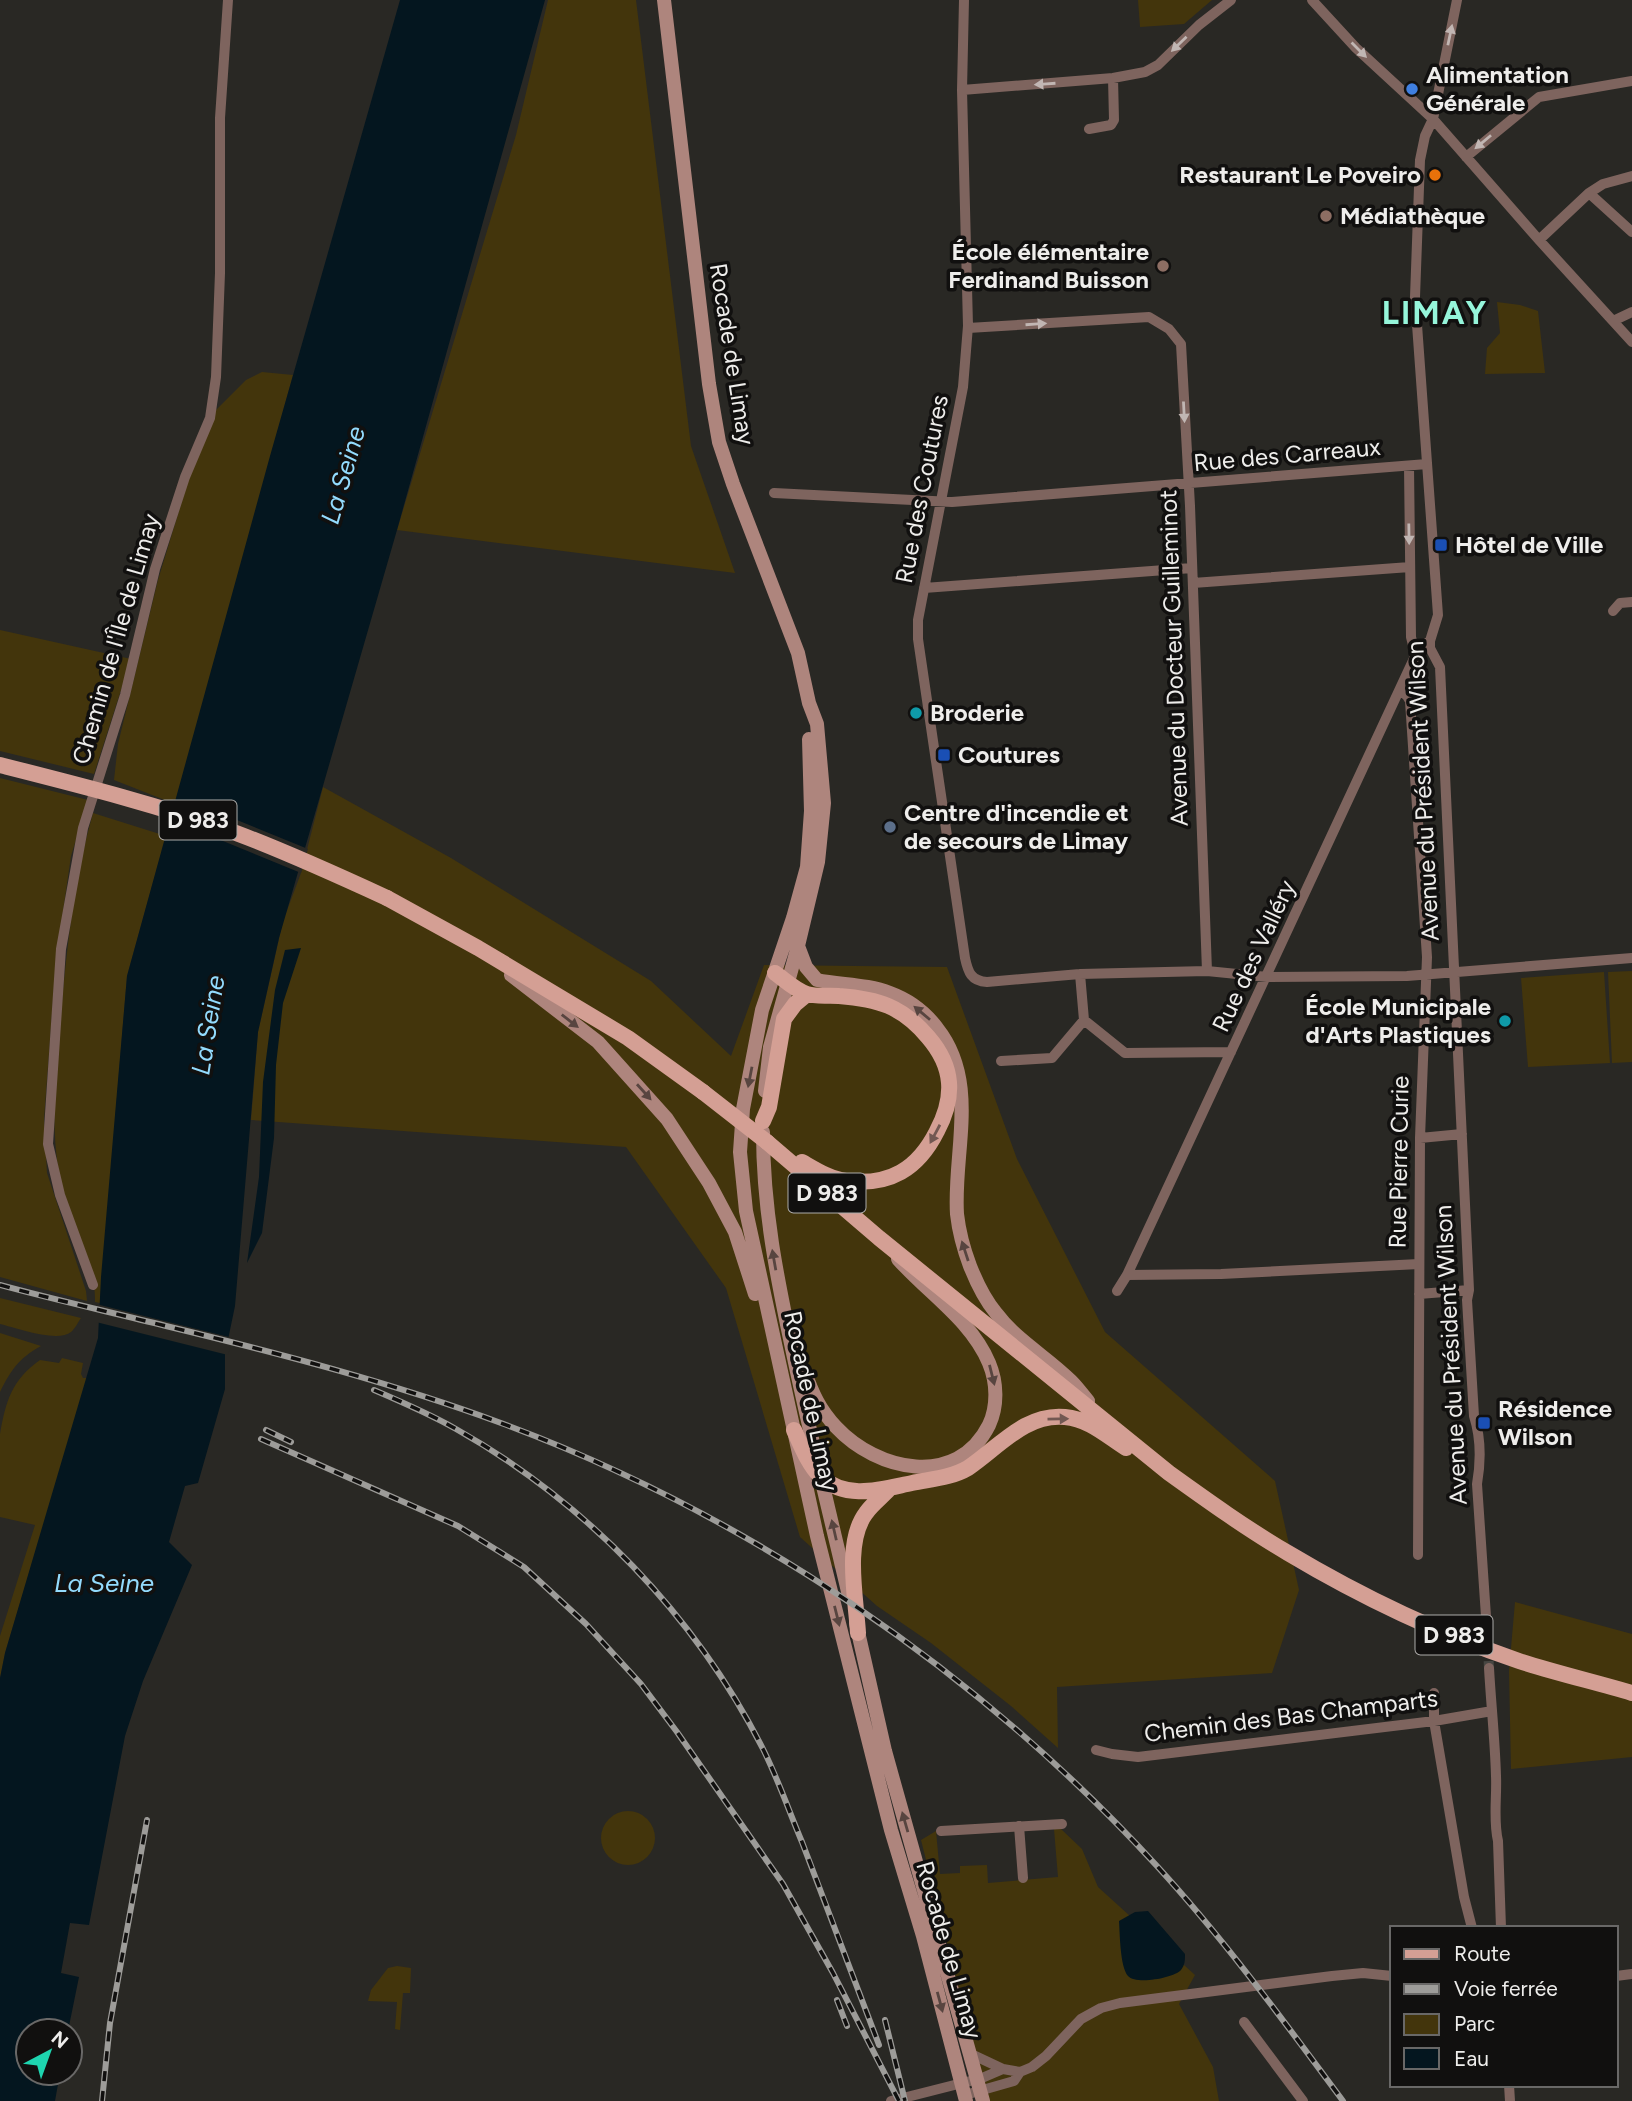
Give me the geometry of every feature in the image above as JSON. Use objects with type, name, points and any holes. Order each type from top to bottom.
[{"type":"main road","name":"Rocade de Limay","points":[[664,0],[709,384],[719,442],[798,653],[809,703],[817,724],[824,803],[818,862],[798,947],[762,1010],[743,1110],[740,1152],[746,1211],[817,1536],[891,1830],[923,1936],[964,2093]]},
{"type":"main road","name":"Rocade de Limay","points":[[809,703],[807,723],[811,811],[807,867],[781,978],[770,1047],[763,1121],[767,1219],[780,1294],[885,1751],[980,2090]]},
{"type":"main road","name":"D 983","points":[[0,765],[105,791],[236,833],[387,898],[478,948],[628,1038],[703,1092],[771,1145],[879,1238],[1211,1504],[1287,1553],[1358,1592],[1455,1636],[1520,1661],[1632,1693]]},
{"type":"main road","points":[[798,947],[806,967],[817,980]]},
{"type":"main road","points":[[478,948],[598,1042],[667,1119],[685,1144],[735,1232],[751,1278],[764,1330],[785,1389]]},
{"type":"main road","points":[[781,978],[817,980],[888,992],[930,1019],[944,1036],[954,1054],[960,1075],[962,1132],[957,1214],[961,1238],[971,1268],[995,1312],[1017,1336],[1070,1380],[1105,1420]]},
{"type":"main road","points":[[771,1145],[829,1177],[845,1181],[864,1181],[891,1176],[911,1166],[923,1156],[948,1106],[950,1090],[943,1058],[928,1037],[908,1017],[888,1004],[861,998],[807,994],[781,978]]},
{"type":"main road","points":[[763,1121],[769,1107],[784,1019],[807,994]]},
{"type":"main road","points":[[780,1294],[814,1400],[836,1427],[861,1448],[905,1465],[936,1466],[959,1458],[975,1447],[991,1421],[996,1390],[990,1364],[983,1350],[958,1318],[916,1280],[879,1238]]},
{"type":"main road","points":[[794,1430],[821,1477],[852,1491],[889,1489],[953,1475],[1028,1424],[1066,1417],[1089,1424],[1169,1473]]},
{"type":"main road","points":[[858,1633],[853,1553],[855,1534],[865,1514],[889,1489]]},
{"type":"street","name":"Chemin de l'Île de Limay","points":[[93,1285],[60,1195],[48,1144],[61,949],[83,828],[125,695],[155,569],[185,477],[210,418],[216,377],[220,273],[220,118],[228,0]]},
{"type":"street","name":"Rue des Coutures","points":[[964,0],[962,90],[968,328],[963,387],[918,620],[918,639],[969,973],[983,982],[1080,974]]},
{"type":"street","points":[[962,90],[1113,79],[1145,72],[1158,65],[1199,25],[1231,0]]},
{"type":"street","points":[[1312,0],[1356,48],[1433,119],[1632,342]]},
{"type":"street","name":"Avenue du Président Wilson","points":[[1458,0],[1433,119],[1425,136],[1420,160],[1415,297],[1438,615],[1430,648],[1440,667],[1469,1290],[1467,1300],[1474,1416],[1478,1430],[1477,1484],[1487,1631]]},
{"type":"street","points":[[1089,129],[1111,125],[1114,120],[1113,79]]},
{"type":"street","points":[[1466,157],[1539,97],[1632,81]]},
{"type":"street","points":[[1539,240],[1589,193],[1603,184],[1632,176]]},
{"type":"street","points":[[1589,193],[1632,232]]},
{"type":"street","points":[[1614,321],[1632,312]]},
{"type":"street","name":"Avenue du Docteur Guilleminot","points":[[968,328],[1149,317],[1169,328],[1181,344],[1189,484],[1207,971]]},
{"type":"street","name":"Rue des Carreaux","points":[[774,493],[952,502],[1427,464]]},
{"type":"street","points":[[1409,466],[1411,637],[1418,650],[1430,641]]},
{"type":"street","points":[[1193,583],[1410,567]]},
{"type":"street","points":[[924,588],[1192,568]]},
{"type":"street","points":[[1613,611],[1620,603],[1632,602]]},
{"type":"street","name":"Rue des Valléry","points":[[1117,1291],[1127,1275],[1267,977],[1418,650]]},
{"type":"street","name":"Rue Pierre Curie","points":[[1401,690],[1410,701],[1427,957],[1420,1138],[1418,1555]]},
{"type":"street","points":[[1001,1061],[1052,1058],[1084,1020],[1080,974],[1207,971],[1267,977],[1425,975],[1632,958]]},
{"type":"street","points":[[1084,1020],[1125,1054],[1231,1052]]},
{"type":"street","points":[[1420,1138],[1462,1135]]},
{"type":"street","points":[[1127,1275],[1221,1274],[1419,1264]]},
{"type":"street","points":[[1419,1294],[1469,1290]]},
{"type":"street","points":[[1489,1668],[1501,1926]]},
{"type":"street","points":[[1434,1693],[1434,1721],[1472,1926]]},
{"type":"street","name":"Chemin des Bas Champarts","points":[[1096,1750],[1138,1757],[1434,1721],[1492,1711]]},
{"type":"street","points":[[941,1831],[1062,1824]]},
{"type":"street","points":[[1019,1826],[1023,1878]]},
{"type":"street","points":[[970,2053],[1003,2069],[1020,2072],[1046,2056],[1081,2019],[1101,2008],[1120,2003],[1332,1976],[1363,1973],[1390,1976]]},
{"type":"street","points":[[1244,2022],[1303,2101]]},
{"type":"street","points":[[980,2090],[1003,2069]]},
{"type":"street","points":[[891,2101],[980,2090],[1014,2081],[1020,2072]]},
{"type":"green space","points":[[548,0],[636,0],[691,446],[735,573],[397,530],[516,135]]},
{"type":"green space","points":[[1138,0],[1212,0],[1184,24],[1140,27]]},
{"type":"green space","points":[[1497,302],[1538,311],[1545,373],[1485,374],[1487,348],[1500,333]]},
{"type":"green space","points":[[262,372],[293,375],[175,804],[114,780],[118,744],[158,580],[189,478],[215,411],[246,380]]},
{"type":"green space","points":[[0,630],[131,659],[94,774],[0,751]]},
{"type":"green space","points":[[0,778],[88,800],[71,856],[56,960],[44,1119],[47,1173],[87,1301],[0,1277]]},
{"type":"green space","points":[[323,787],[451,858],[651,981],[731,1056],[764,965],[947,967],[1017,1159],[1105,1332],[1275,1481],[1299,1590],[1272,1673],[1057,1687],[1058,1748],[1011,1706],[931,1643],[877,1606],[800,1537],[726,1288],[626,1147],[251,1120],[258,1032],[283,921],[301,873]]},
{"type":"green space","points":[[93,813],[166,836],[127,976],[100,1303],[95,1302],[91,1270],[59,1174],[54,1114],[57,1054],[69,938],[76,888]]},
{"type":"green space","points":[[1632,971],[1632,1062],[1612,1063],[1608,972]]},
{"type":"green space","points":[[1604,972],[1610,1063],[1528,1067],[1521,978]]},
{"type":"green space","points":[[0,1298],[81,1318],[72,1331],[65,1335],[26,1331],[0,1324]]},
{"type":"green space","points":[[0,1333],[41,1346],[16,1365],[0,1392]]},
{"type":"green space","points":[[62,1358],[83,1363],[81,1374],[83,1378],[88,1378],[5,1653],[0,1678],[0,1636],[35,1525],[0,1517],[2,1422],[12,1392],[23,1375],[40,1360],[59,1363]]},
{"type":"green space","points":[[1515,1602],[1632,1634],[1632,1757],[1511,1769],[1509,1671]]},
{"type":"green space","points":[[628,1811],[647,1819],[655,1838],[647,1857],[628,1865],[609,1857],[601,1838],[609,1819]]},
{"type":"green space","points":[[1054,1829],[1061,1829],[1082,1849],[1098,1887],[1195,1975],[1179,2004],[1213,2067],[1219,2101],[987,2101],[921,1840],[936,1831],[940,1874],[960,1873],[960,1866],[987,1865],[988,1883],[1058,1877]]},
{"type":"green space","points":[[388,1968],[411,1968],[410,1993],[403,1993],[400,2030],[395,2029],[397,2002],[368,2001],[371,1990]]},
{"type":"water","name":"La Seine","points":[[400,0],[545,0],[397,530],[279,938],[258,1032],[235,1306],[225,1354],[225,1389],[198,1483],[185,1486],[169,1542],[192,1565],[143,1681],[125,1736],[89,1925],[70,1923],[61,1973],[79,1977],[71,2017],[14,2017],[14,2087],[58,2087],[55,2101],[0,2101],[0,1678],[5,1653],[98,1338],[127,976],[270,456]]},
{"type":"water","points":[[301,948],[283,1003],[276,1065],[274,1138],[262,1233],[247,1263],[259,1177],[263,1082],[275,990],[285,950]]},
{"type":"water","points":[[1148,1911],[1185,1954],[1185,1960],[1181,1970],[1171,1976],[1132,1979],[1123,1965],[1119,1921],[1135,1912]]},
{"type":"pier","points":[[173,799],[232,818],[308,849],[301,873],[223,841],[167,822]]},
{"type":"pier","points":[[96,1304],[233,1338],[228,1355],[96,1322]]},
{"type":"tunnel","points":[[1487,1631],[1489,1668]]},
{"type":"railway","points":[[0,1285],[293,1358],[460,1408],[593,1460],[683,1504],[770,1552],[855,1606],[936,1664],[1013,1727],[1087,1794],[1156,1865],[1205,1922],[1343,2101]]},
{"type":"railway","points":[[374,1390],[456,1429],[504,1458],[549,1491],[633,1566],[705,1653],[736,1700],[768,1760],[879,2045]]},
{"type":"railway","points":[[266,1430],[291,1442]]},
{"type":"railway","points":[[261,1439],[458,1526],[524,1567],[586,1624],[641,1684],[783,1884],[833,1973],[899,2101]]},
{"type":"railway","points":[[102,2101],[110,2023],[147,1820]]},
{"type":"railway","points":[[837,2000],[847,2026]]},
{"type":"railway","points":[[885,2020],[905,2101]]},
{"type":"place","name":"Alimentation Générale","points":[[1412,89]]},
{"type":"place","name":"Restaurant Le Poveiro","points":[[1435,175]]},
{"type":"place","name":"Médiathèque","points":[[1326,216]]},
{"type":"place","name":"École élémentaire Ferdinand Buisson","points":[[1163,266]]},
{"type":"place","name":"Hôtel de Ville","points":[[1441,545]]},
{"type":"place","name":"Broderie","points":[[916,713]]},
{"type":"place","name":"Coutures","points":[[944,755]]},
{"type":"place","name":"Centre d'incendie et de secours de Limay","points":[[890,827]]},
{"type":"place","name":"École Municipale d'Arts Plastiques","points":[[1505,1021]]},
{"type":"place","name":"Résidence Wilson","points":[[1484,1423]]},
{"type":"district","name":"LIMAY","points":[[1435,313]]}]
